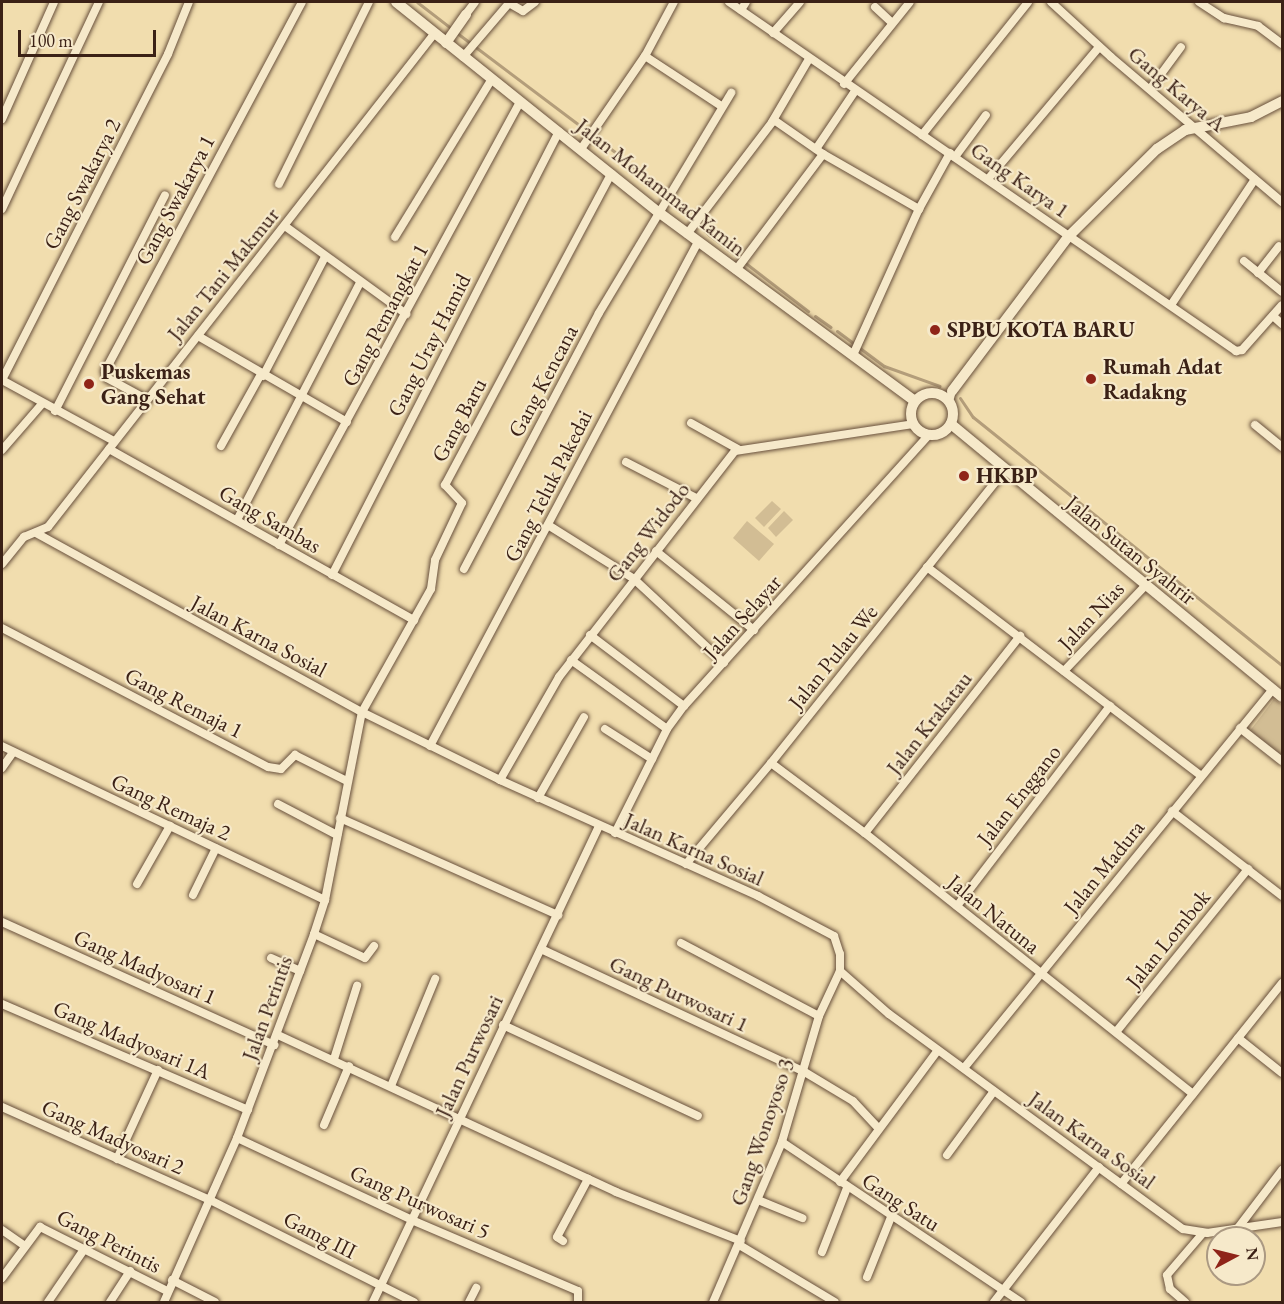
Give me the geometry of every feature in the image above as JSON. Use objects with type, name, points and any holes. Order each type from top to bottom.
[{"type":"street","points":[[2,119],[54,2]]},
{"type":"street","points":[[2,209],[99,2]]},
{"type":"street","name":"Gang Swakarya 2","points":[[2,380],[163,64],[189,2]]},
{"type":"street","name":"Gang Swakarya 1","points":[[146,399],[107,378],[105,372],[302,2]]},
{"type":"street","points":[[279,184],[369,2]]},
{"type":"street","name":"Jalan Mohammad Yamin","points":[[396,2],[657,211],[914,398]]},
{"type":"street","points":[[445,43],[475,2]]},
{"type":"street","points":[[464,57],[509,2],[523,11],[535,2]]},
{"type":"street","points":[[581,149],[645,56],[674,2]]},
{"type":"street","name":"Gang Karya 1","points":[[729,2],[855,92],[953,155],[1238,351],[1282,305]]},
{"type":"street","points":[[741,10],[746,2]]},
{"type":"street","points":[[773,33],[800,2]]},
{"type":"street","points":[[844,84],[910,2]]},
{"type":"street","points":[[922,135],[1028,2]]},
{"type":"street","name":"Gang Karya A","points":[[1051,2],[1282,202]]},
{"type":"street","points":[[1199,2],[1209,4],[1224,18],[1257,26],[1282,44]]},
{"type":"street","points":[[875,7],[892,23]]},
{"type":"street","name":"Jalan Tani Makmur","points":[[2,564],[24,537],[48,528],[146,399],[285,226],[434,34]]},
{"type":"street","points":[[988,179],[1100,46]]},
{"type":"street","points":[[1150,89],[1181,47]]},
{"type":"street","points":[[645,56],[721,106]]},
{"type":"street","points":[[687,233],[772,122],[809,59]]},
{"type":"street","points":[[395,237],[492,79]]},
{"type":"street","points":[[736,270],[819,151],[855,92]]},
{"type":"street","name":"Gang Kencana","points":[[464,569],[657,211],[731,93]]},
{"type":"street","points":[[909,423],[924,437],[952,428],[949,396],[1070,236],[1157,149],[1175,135],[1196,128],[1251,117],[1282,101]]},
{"type":"street","name":"Gang Pemangkat 1","points":[[279,545],[520,102]]},
{"type":"street","points":[[853,354],[919,209],[953,155],[986,115]]},
{"type":"street","points":[[772,122],[780,122],[819,151],[919,209]]},
{"type":"street","name":"Gang Uray Hamid","points":[[332,575],[559,132]]},
{"type":"street","name":"Gang Baru","points":[[362,712],[431,589],[435,560],[462,503],[445,485],[611,174]]},
{"type":"street","points":[[1171,305],[1256,179]]},
{"type":"street","points":[[55,411],[165,195]]},
{"type":"street","points":[[285,226],[360,283],[406,314]]},
{"type":"street","name":"Gang Teluk Pakedai","points":[[430,746],[698,242]]},
{"type":"street","points":[[1258,273],[1279,246]]},
{"type":"street","points":[[221,446],[325,257]]},
{"type":"street","points":[[1244,261],[1282,292]]},
{"type":"street","points":[[237,520],[360,283]]},
{"type":"street","points":[[1273,316],[1282,324]]},
{"type":"street","points":[[198,336],[301,398],[347,422]]},
{"type":"street","name":"Gang Sambas","points":[[2,380],[279,545],[414,620]]},
{"type":"street","points":[[909,423],[914,398],[931,392],[949,396]]},
{"type":"street","points":[[2,450],[42,404]]},
{"type":"street","points":[[691,423],[738,449],[909,423]]},
{"type":"street","points":[[1255,425],[1282,447]]},
{"type":"street","name":"Jalan Sutan Syahrir","points":[[952,428],[1282,697]]},
{"type":"street","name":"Jalan Selayar","points":[[615,833],[667,729],[684,706],[924,437]]},
{"type":"street","name":"Gang Widodo","points":[[500,780],[571,660],[696,498],[738,449]]},
{"type":"street","points":[[626,462],[696,498]]},
{"type":"street","name":"Jalan Pulau We","points":[[686,864],[771,763],[1005,470]]},
{"type":"street","points":[[548,525],[634,579],[724,663]]},
{"type":"street","name":"Jalan Karna Sosial","points":[[36,533],[362,712],[538,798],[686,864],[831,933],[839,948],[840,971],[938,1050],[1176,1225],[1206,1233]]},
{"type":"street","points":[[656,550],[754,630]]},
{"type":"street","points":[[927,567],[1200,775]]},
{"type":"street","name":"Jalan Nias","points":[[1064,671],[1144,586]]},
{"type":"street","name":"Gang Remaja 1","points":[[2,628],[268,767],[281,768],[296,756],[347,781]]},
{"type":"street","points":[[590,635],[684,706]]},
{"type":"street","name":"Jalan Krakatau","points":[[865,833],[1020,636]]},
{"type":"street","points":[[571,660],[667,729]]},
{"type":"street","name":"Jalan Madura","points":[[964,1068],[1200,775],[1273,689]]},
{"type":"street","name":"Jalan Enggano","points":[[957,906],[1110,706]]},
{"type":"street","name":"Jalan Perintis","points":[[164,1302],[237,1138],[278,1035],[314,934],[325,900],[362,712]]},
{"type":"street","points":[[538,798],[584,717]]},
{"type":"street","points":[[1240,728],[1282,760]]},
{"type":"street","points":[[605,729],[652,759]]},
{"type":"street","name":"Gang Remaja 2","points":[[2,746],[325,900]]},
{"type":"street","points":[[2,768],[13,752]]},
{"type":"street","name":"Jalan Natuna","points":[[771,763],[865,833],[1040,975],[1193,1094]]},
{"type":"street","points":[[278,804],[338,835]]},
{"type":"street","points":[[1172,811],[1282,896]]},
{"type":"street","points":[[340,818],[558,915]]},
{"type":"street","points":[[136,884],[170,826]]},
{"type":"street","name":"Jalan Purwosari","points":[[373,1302],[414,1221],[503,1025],[600,826]]},
{"type":"street","points":[[193,895],[216,848]]},
{"type":"street","name":"Jalan Lombok","points":[[1116,1032],[1248,869]]},
{"type":"street","name":"Gang Madyosari 1","points":[[2,922],[274,1045]]},
{"type":"street","points":[[314,934],[365,958],[374,946]]},
{"type":"street","points":[[681,943],[819,1017]]},
{"type":"street","name":"Gang Purwosari 1","points":[[541,949],[803,1071],[858,1105],[879,1129]]},
{"type":"street","points":[[271,958],[300,971]]},
{"type":"street","name":"Gang Wonoyoso 3","points":[[713,1302],[741,1243],[782,1142],[819,1017],[840,971]]},
{"type":"street","points":[[391,1086],[435,979]]},
{"type":"street","points":[[1121,1184],[1282,983]]},
{"type":"street","points":[[334,1059],[357,986]]},
{"type":"street","name":"Gang Madyosari 1A","points":[[2,1004],[248,1110]]},
{"type":"street","points":[[503,1025],[698,1116]]},
{"type":"street","points":[[278,1035],[334,1059],[588,1179],[741,1243],[835,1302]]},
{"type":"street","points":[[1238,1038],[1282,1072]]},
{"type":"street","points":[[822,1252],[843,1185],[879,1129],[938,1050]]},
{"type":"street","points":[[324,1125],[349,1066]]},
{"type":"street","points":[[117,1160],[158,1070]]},
{"type":"street","points":[[947,1155],[994,1091]]},
{"type":"street","name":"Gang Madyosari 2","points":[[2,1107],[210,1200]]},
{"type":"street","name":"Gang Purwosari 5","points":[[237,1138],[414,1221],[578,1291],[578,1302]]},
{"type":"street","name":"Gang Satu","points":[[782,1142],[1021,1302]]},
{"type":"street","points":[[994,1302],[1099,1167]]},
{"type":"street","points":[[1240,1226],[1282,1170]]},
{"type":"street","points":[[564,1241],[557,1237],[588,1179]]},
{"type":"street","name":"Gamg III","points":[[210,1200],[414,1302]]},
{"type":"street","points":[[758,1200],[802,1218]]},
{"type":"street","points":[[867,1276],[891,1217]]},
{"type":"street","name":"Jalan Karna Sosial","points":[[1253,1226],[1282,1222]]},
{"type":"street","name":"Gang Perintis","points":[[25,1246],[36,1231],[42,1227],[167,1292]]},
{"type":"street","points":[[2,1230],[25,1246],[2,1278]]},
{"type":"street","points":[[1185,1302],[1169,1286],[1167,1275],[1203,1233]]},
{"type":"street","points":[[48,1302],[85,1248]]},
{"type":"street","points":[[110,1302],[130,1271]]},
{"type":"street","points":[[172,1280],[215,1302]]},
{"type":"street","points":[[469,1302],[476,1288]]},
{"type":"shaded area","points":[[772,501],[781,509],[764,527],[755,518]]},
{"type":"shaded area","points":[[784,511],[793,520],[776,537],[768,528]]},
{"type":"shaded area","points":[[747,521],[774,544],[759,561],[733,538]]},
{"type":"shaded area","points":[[1274,699],[1282,705],[1282,758],[1249,732]]},
{"type":"waterway","points":[[417,2],[452,29]]},
{"type":"waterway","points":[[457,33],[624,159],[709,235],[808,311]]},
{"type":"waterway","points":[[815,316],[831,327]]},
{"type":"waterway","points":[[837,331],[884,366],[940,386]]},
{"type":"waterway","points":[[960,398],[973,417],[1282,665]]},
{"type":"place","name":"SPBU KOTA BARU","points":[[935,330]]},
{"type":"place","name":"Rumah Adat Radakng","points":[[1091,379]]},
{"type":"place","name":"Puskemas Gang Sehat","points":[[89,384]]},
{"type":"place","name":"HKBP","points":[[964,476]]}]
